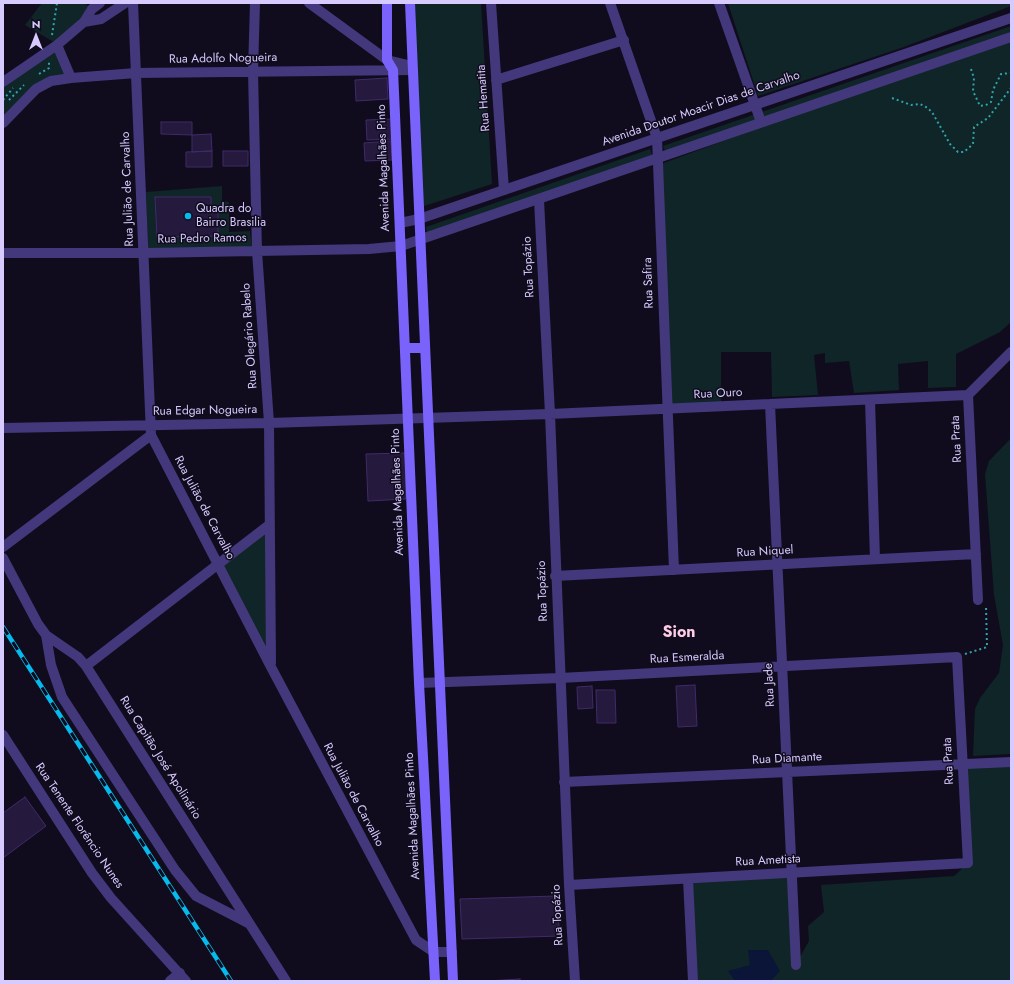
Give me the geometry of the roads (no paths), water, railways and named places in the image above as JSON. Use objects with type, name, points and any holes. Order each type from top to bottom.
[{"type":"main road","points":[[387,3],[387,60]]},
{"type":"main road","points":[[410,3],[453,981]]},
{"type":"main road","name":"Avenida Magalhães Pinto","points":[[387,60],[393,70],[419,683],[435,981]]},
{"type":"main road","points":[[405,348],[425,348]]},
{"type":"street","points":[[3,82],[54,42],[84,22],[101,19],[125,3]]},
{"type":"street","name":"Rua Julião de Carvalho","points":[[132,3],[152,430],[271,667],[416,940],[434,952]]},
{"type":"street","name":"Rua Olegário Rabelo","points":[[255,3],[253,71],[257,251],[268,423],[271,667]]},
{"type":"street","points":[[309,3],[387,60],[412,68]]},
{"type":"street","name":"Rua Hematita","points":[[491,3],[504,190]]},
{"type":"street","name":"Rua Safira","points":[[610,3],[657,138],[674,570]]},
{"type":"street","points":[[719,3],[761,122]]},
{"type":"street","points":[[84,22],[92,5],[105,15]]},
{"type":"street","name":"Avenida Doutor Moacir Dias de Carvalho","points":[[400,223],[419,219],[1011,18]]},
{"type":"street","points":[[982,27],[989,45]]},
{"type":"street","points":[[420,240],[539,200],[657,157],[1011,37]]},
{"type":"street","points":[[496,80],[624,40]]},
{"type":"street","points":[[54,42],[71,78]]},
{"type":"street","name":"Rua Adolfo Nogueira","points":[[3,123],[36,89],[51,80],[136,73],[393,70],[412,68]]},
{"type":"street","name":"Rua Topázio","points":[[539,200],[550,414],[564,782],[575,981]]},
{"type":"street","name":"Rua Pedro Ramos","points":[[3,253],[143,253],[369,249],[401,246],[420,240]]},
{"type":"street","points":[[968,395],[1011,352]]},
{"type":"street","name":"Rua Ouro","points":[[408,418],[550,414],[968,395]]},
{"type":"street","name":"Rua Prata","points":[[968,395],[978,600]]},
{"type":"street","points":[[870,400],[875,559]]},
{"type":"street","name":"Rua Jade","points":[[770,404],[796,965]]},
{"type":"street","name":"Rua Edgar Nogueira","points":[[3,428],[152,430],[268,423],[408,418]]},
{"type":"street","points":[[3,547],[152,430]]},
{"type":"street","points":[[86,666],[269,525]]},
{"type":"street","name":"Rua Niquel","points":[[555,576],[976,554]]},
{"type":"street","name":"Rua Capitão José Apolinário","points":[[3,558],[38,624],[46,635],[78,658],[86,666],[286,981]]},
{"type":"street","points":[[46,635],[51,665],[62,697],[175,870],[196,896],[250,924]]},
{"type":"street","name":"Rua Prata","points":[[957,657],[968,863]]},
{"type":"street","name":"Rua Esmeralda","points":[[419,683],[560,678],[957,657]]},
{"type":"street","name":"Rua Tenente Florêncio Nunes","points":[[3,736],[92,873],[111,898],[183,977]]},
{"type":"street","name":"Rua Diamante","points":[[564,782],[1011,762]]},
{"type":"street","name":"Rua Ametista","points":[[569,885],[968,863]]},
{"type":"street","points":[[688,879],[694,981]]},
{"type":"street","points":[[434,952],[452,952]]},
{"type":"street","points":[[170,981],[183,977]]},
{"type":"water","points":[[748,950],[768,950],[780,971],[771,981],[735,981],[728,971],[750,965]]},
{"type":"railway","points":[[3,627],[231,981]]},
{"type":"place","name":"Quadra do Bairro Brasilia","points":[[188,216]]},
{"type":"district","name":"Sion","points":[[679,633]]}]
